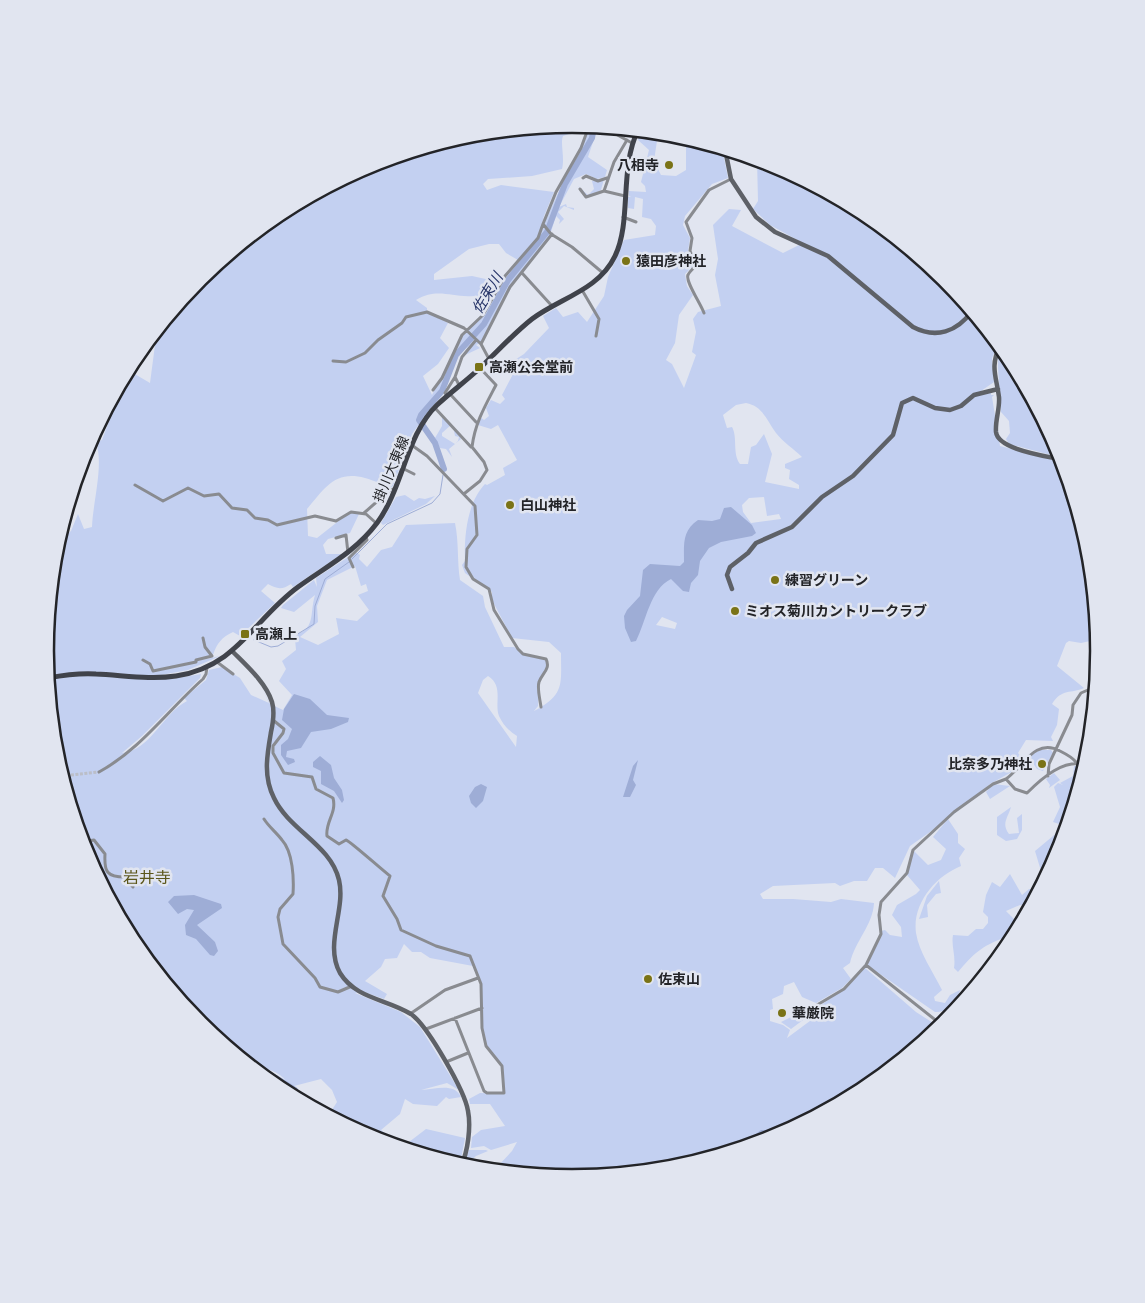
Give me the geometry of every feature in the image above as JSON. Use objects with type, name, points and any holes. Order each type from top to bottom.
[{"type":"main road","name":"掛川大東線","points":[[55,677],[93,674],[151,677],[180,675],[207,667],[233,652],[297,588],[350,558],[377,524],[397,488],[421,428],[434,408],[530,321],[552,306],[582,290],[604,273],[616,254],[620,240],[630,141],[633,136]]},
{"type":"street","points":[[433,390],[444,374],[452,354],[468,331],[483,315],[505,276],[538,238],[556,192],[581,148],[586,133]]},
{"type":"street","points":[[604,191],[607,178],[630,141],[619,135]]},
{"type":"street","points":[[726,156],[731,179],[750,211],[762,222],[782,236],[828,256],[913,327],[926,332],[944,332],[962,323],[968,316]]},
{"type":"street","points":[[583,178],[586,176],[598,181],[607,178]]},
{"type":"street","points":[[704,313],[697,295],[687,280],[687,275],[696,265],[690,251],[692,238],[686,222],[709,190],[731,179]]},
{"type":"street","points":[[580,189],[586,197],[604,191],[625,196]]},
{"type":"street","points":[[623,217],[636,222]]},
{"type":"street","points":[[544,225],[552,234],[572,247],[604,273]]},
{"type":"street","points":[[481,344],[510,287],[552,234]]},
{"type":"street","points":[[522,273],[552,306]]},
{"type":"street","points":[[582,290],[599,319],[596,336]]},
{"type":"street","points":[[333,362],[346,362],[365,353],[378,340],[402,323],[406,317],[422,312],[437,314],[468,331],[481,344],[489,359]]},
{"type":"street","points":[[475,339],[462,357],[456,377],[445,393],[476,422]]},
{"type":"street","points":[[997,354],[994,364],[999,402],[996,431],[998,440],[1006,446],[1054,458]]},
{"type":"street","points":[[472,447],[476,422],[496,385],[480,368]]},
{"type":"street","points":[[456,377],[460,386]]},
{"type":"street","points":[[732,588],[727,575],[730,566],[760,540],[792,527],[822,497],[849,480],[893,435],[902,403],[914,398],[935,408],[950,410],[961,406],[974,395],[998,389]]},
{"type":"street","points":[[434,408],[484,462],[486,470],[480,481],[465,493]]},
{"type":"street","points":[[413,446],[427,456],[465,493],[475,506],[476,535],[467,549],[466,567],[473,579],[489,589],[494,610],[518,649],[523,654],[548,661],[548,666],[539,682],[541,707]]},
{"type":"street","points":[[404,469],[414,474]]},
{"type":"street","points":[[136,486],[163,501],[188,488],[204,496],[219,494],[232,508],[247,510],[255,518],[268,520],[280,526],[315,516],[332,522],[351,512],[364,514],[377,524]]},
{"type":"street","points":[[364,514],[389,491],[397,488]]},
{"type":"street","points":[[336,538],[346,535],[353,566]]},
{"type":"street","points":[[143,660],[150,664],[153,671],[179,666],[212,656],[205,647],[203,638]]},
{"type":"street","points":[[233,652],[268,692],[272,702],[273,720],[267,756],[267,781],[281,811],[329,858],[335,868],[341,894],[335,954],[341,974],[352,986],[365,995],[410,1014],[426,1029],[464,1096],[469,1111],[466,1146],[462,1158]]},
{"type":"street","points":[[217,662],[233,674]]},
{"type":"street","points":[[179,666],[180,675]]},
{"type":"street","points":[[99,772],[113,764],[144,740],[203,679],[207,667]]},
{"type":"street","points":[[1048,776],[1049,764],[1072,715],[1073,705],[1081,693],[1090,689]]},
{"type":"street","points":[[273,720],[284,729],[273,746],[274,753],[284,773],[312,777],[316,789],[333,798],[335,806],[326,828],[326,836],[339,844],[346,840],[350,841],[358,850],[390,876],[383,896],[397,918],[401,930],[436,946],[470,956],[478,978],[482,1008],[482,1028],[486,1046],[502,1066],[504,1093],[487,1094],[484,1091],[455,1018]]},
{"type":"street","points":[[817,1005],[844,989],[866,965],[878,944],[881,934],[878,915],[881,902],[907,873],[913,850],[954,812],[993,784],[1006,779],[1033,752],[1043,748],[1056,749],[1079,763]]},
{"type":"street","points":[[1006,779],[1015,790],[1026,793],[1059,768],[1076,762]]},
{"type":"street","points":[[264,819],[270,828],[284,841],[289,852],[293,894],[280,909],[278,916],[283,944],[315,978],[320,987],[338,992],[352,986]]},
{"type":"street","points":[[90,841],[94,840],[104,854],[104,868],[106,872],[114,877],[125,877],[133,887]]},
{"type":"street","points":[[866,965],[936,1021]]},
{"type":"street","points":[[410,1014],[445,990],[478,978]]},
{"type":"street","points":[[426,1029],[482,1008]]},
{"type":"street","points":[[445,1062],[468,1053]]},
{"type":"shaded area","points":[[572,133],[563,136],[562,169],[532,176],[488,179],[483,184],[487,190],[501,185],[554,192],[544,216],[539,236],[586,133],[596,134],[588,157],[607,170],[605,177],[597,179],[586,174],[574,179],[559,207],[566,204],[567,207],[574,208],[574,210],[564,206],[558,212],[564,219],[559,224],[560,220],[556,216],[550,235],[509,287],[480,343],[476,345],[480,348],[463,356],[470,342],[462,347],[455,357],[440,396],[412,434],[393,486],[389,489],[378,482],[355,476],[338,479],[325,488],[307,509],[308,536],[317,538],[350,512],[359,514],[350,533],[328,539],[323,545],[326,554],[342,554],[293,587],[291,584],[280,588],[268,584],[261,591],[275,603],[240,636],[233,632],[229,634],[220,641],[213,655],[197,661],[220,656],[188,670],[161,675],[172,679],[201,674],[200,678],[142,736],[122,753],[132,750],[149,739],[170,714],[187,701],[184,698],[206,680],[209,670],[222,667],[240,678],[251,695],[269,703],[263,690],[270,704],[283,710],[292,695],[279,681],[286,669],[282,661],[296,650],[295,639],[291,636],[305,630],[308,626],[315,595],[294,612],[281,608],[314,580],[317,587],[316,578],[356,552],[360,555],[359,559],[367,567],[381,550],[392,547],[406,525],[455,523],[460,580],[483,596],[485,607],[504,647],[514,647],[523,654],[546,659],[547,668],[539,682],[538,706],[534,711],[551,700],[559,688],[561,681],[561,653],[549,642],[512,638],[492,600],[492,592],[465,573],[462,565],[465,561],[468,520],[474,501],[485,484],[487,485],[505,475],[503,468],[517,460],[498,425],[491,429],[478,425],[480,417],[484,420],[489,416],[486,408],[491,400],[500,404],[505,399],[502,395],[512,376],[510,363],[524,354],[549,328],[543,316],[556,308],[563,317],[578,312],[587,322],[604,296],[608,277],[624,240],[655,235],[656,226],[651,219],[642,217],[643,199],[635,197],[634,209],[628,208],[628,197],[631,197],[629,196],[629,191],[646,192],[645,186],[641,182],[649,150],[638,140],[639,137],[668,142],[657,141],[653,167],[658,169],[661,175],[676,176],[686,170],[686,146],[723,155],[728,178],[712,184],[685,216],[683,225],[690,238],[688,251],[694,265],[685,274],[687,286],[693,295],[679,315],[675,343],[666,360],[672,364],[684,388],[696,355],[692,352],[696,332],[693,319],[698,312],[721,306],[715,275],[718,259],[713,225],[729,209],[741,210],[732,226],[783,253],[803,243],[770,225],[753,209],[758,201],[757,167],[802,186],[832,202],[888,240],[915,261],[963,309],[995,351],[992,358],[994,382],[981,391],[991,391],[991,395],[994,395],[992,397],[1000,446],[1054,460],[1074,517],[1087,584],[1091,641],[1081,643],[1069,641],[1066,643],[1057,666],[1084,688],[1063,693],[1052,704],[1059,709],[1057,725],[1051,737],[1053,741],[1026,740],[1018,753],[1022,758],[1017,769],[990,784],[948,819],[958,834],[958,843],[965,849],[959,858],[961,866],[943,876],[935,884],[922,901],[918,911],[916,933],[918,940],[923,955],[942,990],[934,997],[935,1001],[945,1003],[950,995],[960,990],[957,999],[944,1011],[935,1012],[867,965],[881,931],[885,930],[890,935],[902,937],[901,927],[892,915],[897,905],[920,890],[907,875],[914,851],[928,865],[941,860],[946,849],[933,837],[947,820],[910,846],[895,878],[883,868],[875,868],[867,881],[854,881],[840,886],[835,883],[773,886],[760,894],[763,899],[831,902],[841,899],[874,903],[871,919],[852,955],[850,963],[843,968],[851,979],[842,988],[816,1003],[802,997],[794,982],[784,986],[783,994],[772,999],[773,1009],[770,1010],[770,1021],[783,1025],[790,1030],[787,1038],[814,1018],[821,1005],[844,989],[864,967],[916,1012],[934,1023],[915,1042],[888,1063],[832,1101],[771,1131],[739,1143],[707,1153],[640,1166],[572,1170],[499,1165],[512,1151],[517,1142],[491,1150],[484,1146],[471,1148],[472,1137],[481,1130],[505,1126],[490,1104],[470,1104],[469,1099],[480,1093],[503,1094],[502,1066],[487,1047],[483,1028],[481,983],[473,966],[430,958],[421,952],[412,952],[404,944],[397,958],[385,959],[381,967],[365,981],[387,994],[384,999],[364,992],[355,993],[401,1012],[420,1027],[459,1090],[447,1083],[421,1090],[449,1088],[458,1092],[461,1097],[449,1099],[446,1097],[437,1106],[413,1104],[405,1099],[400,1114],[381,1130],[388,1136],[331,1111],[337,1102],[332,1090],[321,1079],[290,1087],[279,1074],[257,1063],[230,1042],[182,994],[141,940],[123,911],[93,850],[81,818],[71,786],[58,719],[54,652],[55,618],[58,584],[67,534],[71,531],[78,514],[84,529],[92,527],[99,472],[97,445],[98,441],[102,440],[110,417],[123,392],[134,374],[150,383],[155,344],[182,309],[230,261],[284,220],[313,202],[374,172],[438,150],[505,137]],"holes":[[[489,244],[499,244],[506,253],[518,260],[498,289],[488,308],[462,335],[432,395],[423,376],[438,364],[449,348],[440,338],[448,323],[427,312],[427,308],[416,300],[431,294],[474,296],[481,303],[490,300],[499,282],[472,276],[434,280],[434,274],[469,249]],[[746,403],[757,407],[779,436],[802,457],[785,464],[785,468],[790,470],[789,479],[799,485],[799,489],[765,482],[772,454],[764,434],[756,445],[751,447],[748,464],[740,464],[736,455],[734,431],[732,427],[727,428],[723,415],[736,405]],[[764,497],[767,516],[779,514],[781,519],[751,523],[743,512],[742,505],[749,498]],[[355,566],[361,586],[366,584],[368,591],[358,595],[369,610],[357,621],[336,618],[339,634],[318,645],[300,637],[318,622],[317,606],[327,580]],[[662,617],[677,623],[675,629],[656,625]],[[488,676],[496,685],[499,716],[506,728],[517,736],[516,747],[478,693],[483,680]]]},
{"type":"shaded area","points":[[604,179],[601,190],[587,197],[578,186],[588,195],[594,189],[592,181]]},
{"type":"shaded area","points":[[999,357],[1022,392],[1053,456],[1009,444],[1006,439],[1010,433],[1009,421],[1001,412]]},
{"type":"shaded area","points":[[442,415],[451,425],[442,433],[442,436],[455,444],[449,449],[452,457],[446,449],[440,448],[435,438],[442,426]]},
{"type":"shaded area","points":[[454,431],[458,432],[461,439],[455,444],[459,437],[455,436]]},
{"type":"shaded area","points":[[405,495],[414,501],[419,498],[425,499],[435,496],[426,504],[383,525],[381,523],[396,497]]},
{"type":"shaded area","points":[[731,507],[752,525],[756,533],[752,536],[721,542],[709,548],[700,561],[698,575],[691,583],[689,592],[683,591],[671,579],[664,584],[653,598],[636,641],[631,642],[625,628],[624,616],[640,596],[643,570],[650,564],[680,566],[684,562],[685,538],[693,524],[698,520],[712,521],[720,519],[724,508]]},
{"type":"shaded area","points":[[294,694],[310,699],[327,715],[349,718],[348,722],[331,729],[311,732],[301,748],[287,751],[286,757],[294,759],[295,762],[288,765],[281,755],[281,745],[288,739],[292,729],[282,720],[284,709]]},
{"type":"shaded area","points":[[1040,750],[1051,750],[1053,753],[1043,771],[1037,769],[1028,756]]},
{"type":"shaded area","points":[[320,756],[331,765],[334,778],[342,790],[344,800],[342,803],[334,791],[321,784],[321,771],[313,767],[313,762]]},
{"type":"shaded area","points":[[638,760],[633,780],[636,785],[630,797],[623,797],[633,766]]},
{"type":"shaded area","points":[[1074,766],[1078,766],[1061,825],[1053,822],[1060,807],[1054,787],[1058,783],[1063,785],[1060,783],[1073,776]]},
{"type":"shaded area","points":[[1054,773],[1060,780],[1049,788],[1050,785],[1046,779]]},
{"type":"shaded area","points":[[481,784],[487,787],[483,801],[476,808],[471,803],[469,796],[475,787]]},
{"type":"shaded area","points":[[993,784],[1010,786],[990,799],[986,792]]},
{"type":"shaded area","points":[[1011,807],[1006,820],[1007,830],[1009,834],[1019,833],[1017,818],[1022,814],[1022,830],[1017,839],[1006,841],[997,835],[997,817]]},
{"type":"shaded area","points":[[1059,831],[1041,875],[1035,851]]},
{"type":"shaded area","points":[[1010,874],[1022,895],[1029,889],[1033,890],[1025,906],[1020,905],[1006,911],[1016,921],[1005,939],[984,947],[958,972],[954,968],[953,935],[968,936],[976,929],[983,929],[988,923],[988,917],[983,912],[986,895],[992,882],[1000,887]]},
{"type":"shaded area","points":[[939,881],[941,893],[936,894],[927,905],[928,917],[919,919],[927,896]]},
{"type":"shaded area","points":[[194,895],[221,904],[222,908],[197,925],[215,942],[218,951],[214,956],[210,955],[196,939],[186,935],[185,925],[194,910],[187,909],[178,914],[168,902],[174,896]]},
{"type":"shaded area","points":[[799,1013],[803,1020],[791,1029],[781,1022]]},
{"type":"shaded area","points":[[426,1129],[465,1138],[461,1158],[438,1153],[401,1141],[409,1142]]},
{"type":"shaded area","points":[[761,1130],[771,1131],[771,1131],[750,1139]]},
{"type":"shaded area","points":[[469,1150],[488,1151],[471,1160],[466,1159]]},
{"type":"waterway","name":"佐束川","points":[[444,469],[435,443],[419,420],[421,415],[442,391],[456,355],[484,324],[508,280],[547,232],[565,184],[593,134]]},
{"type":"waterway","points":[[352,559],[387,524],[432,503],[440,494],[443,475]]},
{"type":"waterway","points":[[254,640],[271,647],[278,646],[314,624],[315,606],[325,579],[349,562]]},
{"type":"tunnel","points":[[69,775],[99,772]]},
{"type":"place","name":"八相寺","points":[[669,165]]},
{"type":"place","name":"猿田彦神社","points":[[626,261]]},
{"type":"place","name":"高瀬公会堂前","points":[[479,367]]},
{"type":"place","name":"白山神社","points":[[510,505]]},
{"type":"place","name":"練習グリーン","points":[[775,580]]},
{"type":"place","name":"ミオス菊川カントリークラブ","points":[[735,611]]},
{"type":"place","name":"高瀬上","points":[[245,634]]},
{"type":"place","name":"比奈多乃神社","points":[[1042,764]]},
{"type":"place","name":"佐束山","points":[[648,979]]},
{"type":"place","name":"華厳院","points":[[782,1013]]},
{"type":"district","name":"岩井寺","points":[[147,877]]}]
